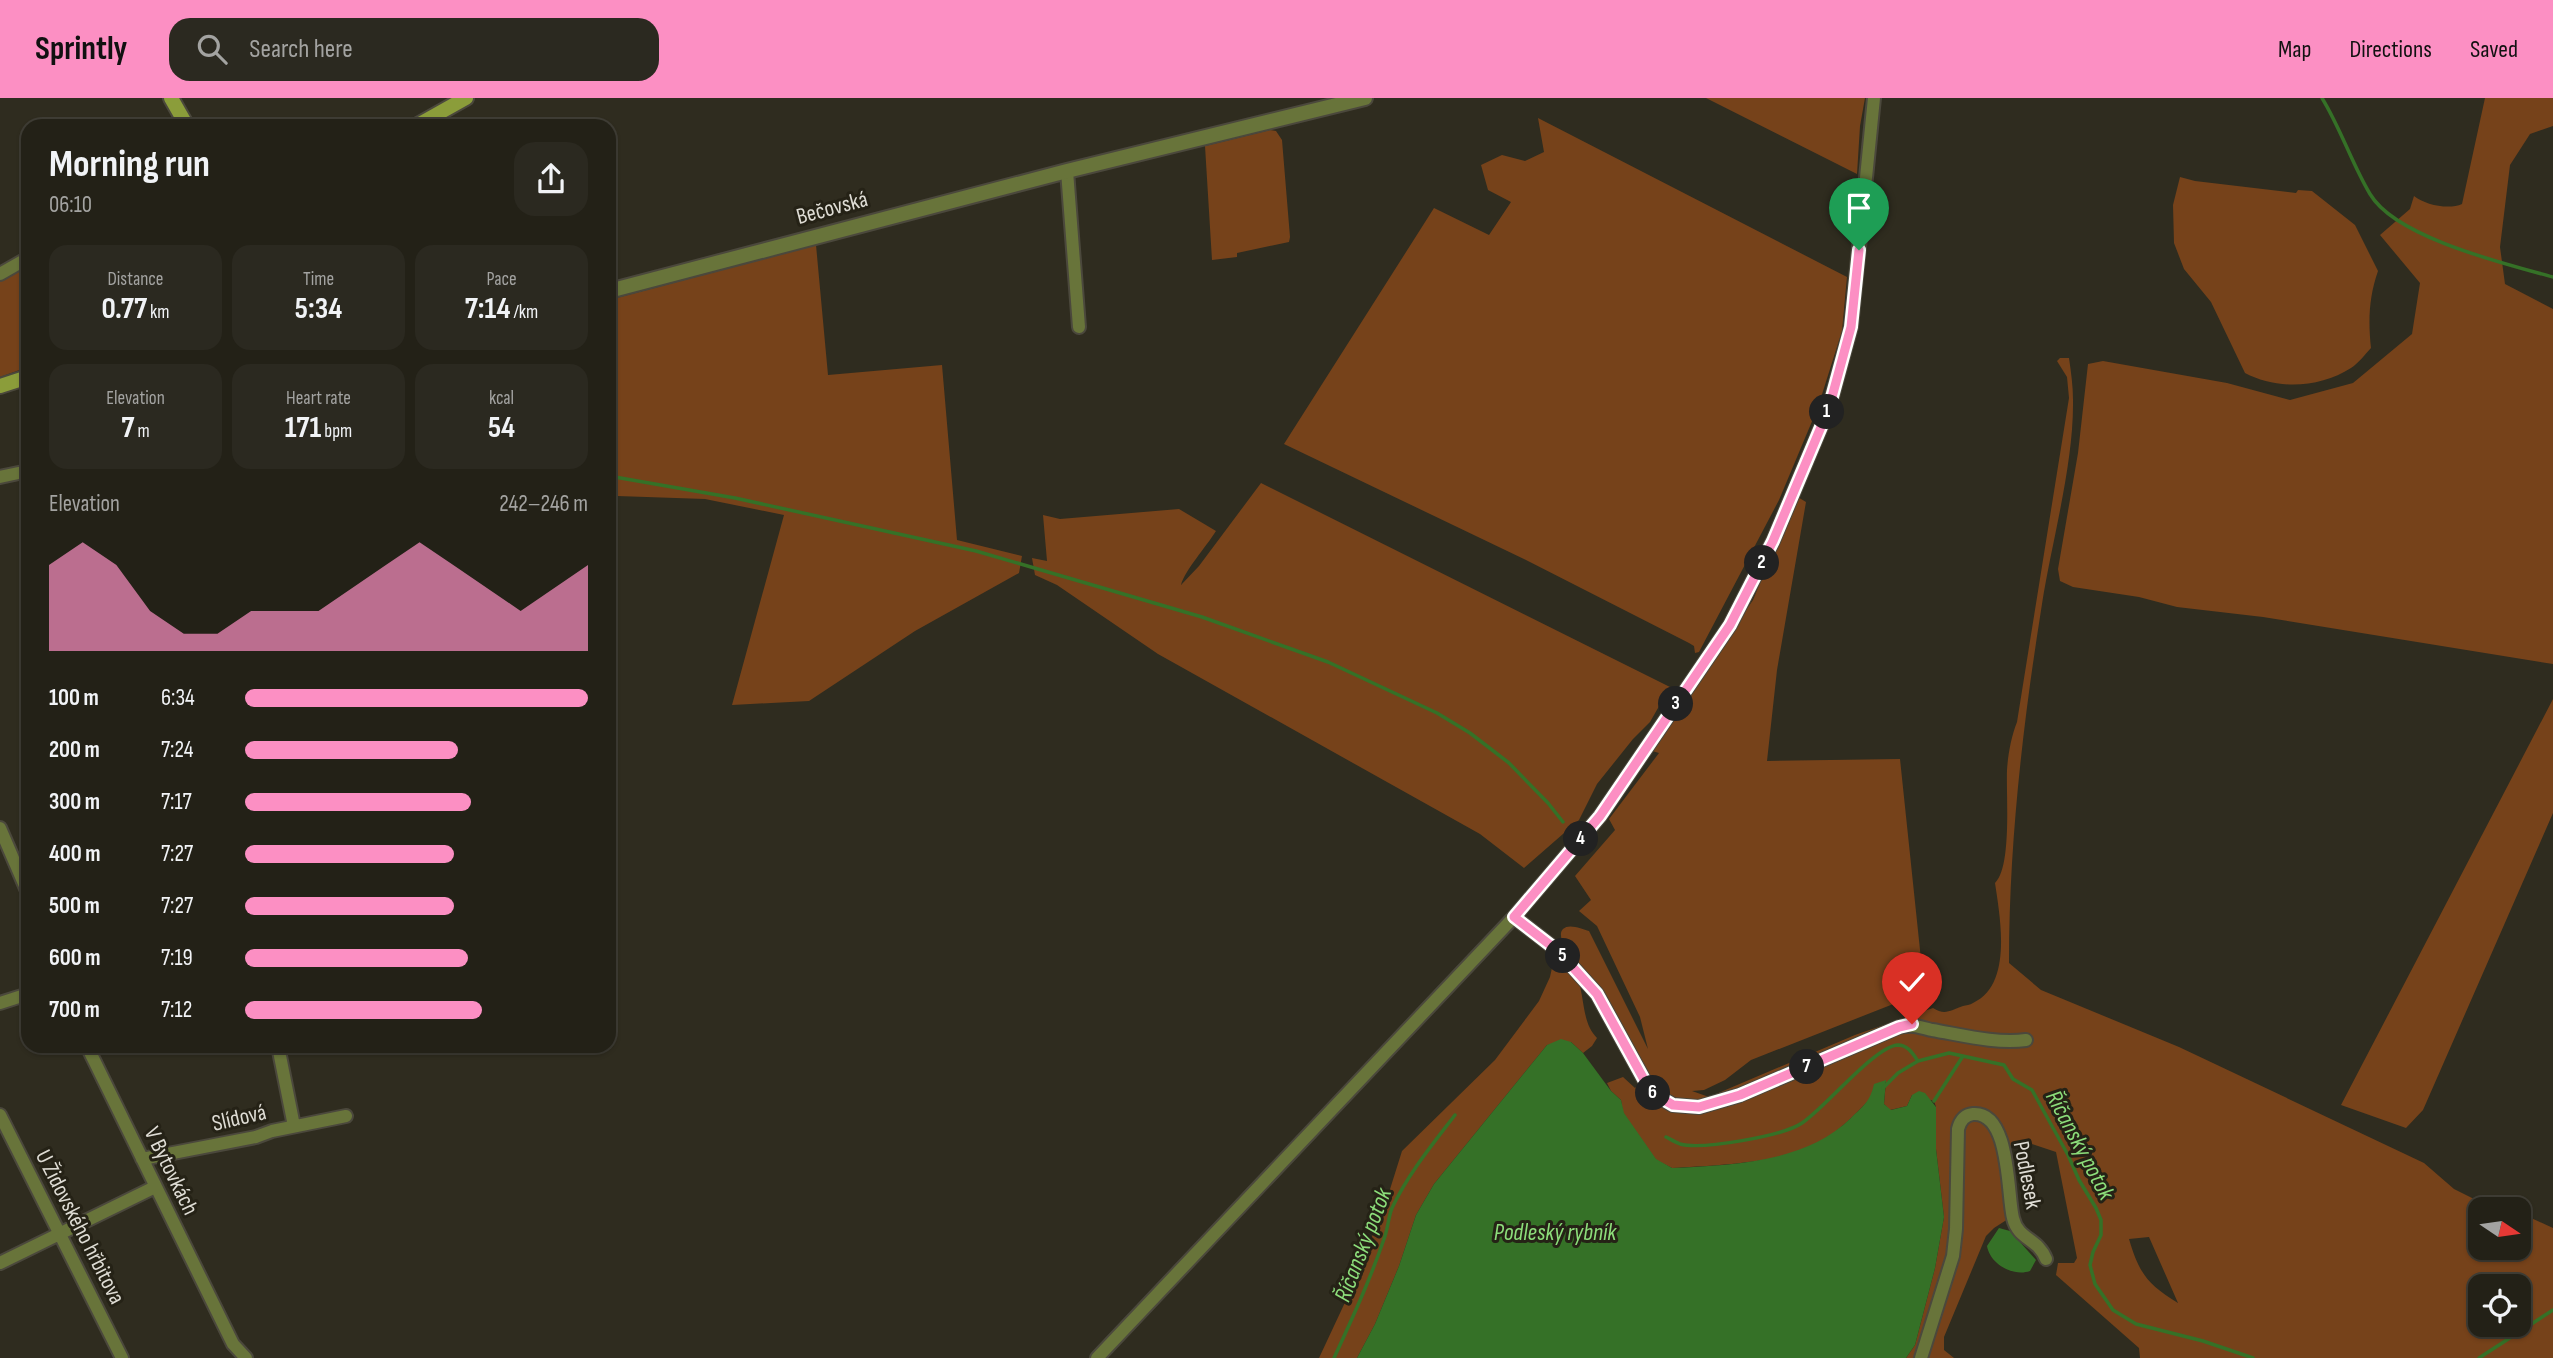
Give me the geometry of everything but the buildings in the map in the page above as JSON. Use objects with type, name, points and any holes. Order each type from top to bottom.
[{"type":"main road","points":[[171,98],[183,119]]},
{"type":"main road","points":[[428,119],[466,98]]},
{"type":"main road","points":[[0,386],[21,378]]},
{"type":"street","name":"Bečovská","points":[[616,289],[1067,171],[1365,98]]},
{"type":"street","points":[[1097,1358],[1514,917],[1600,816],[1730,625],[1773,541],[1829,408],[1851,327],[1874,98]]},
{"type":"street","points":[[1067,171],[1079,327]]},
{"type":"street","points":[[0,274],[21,262]]},
{"type":"street","points":[[0,477],[21,472]]},
{"type":"street","points":[[0,828],[21,877]]},
{"type":"street","points":[[1514,917],[1558,951],[1597,994],[1647,1085],[1654,1094],[1673,1105],[1699,1107],[1740,1095],[1899,1027],[1912,1024],[1930,1030],[2012,1042],[2026,1040]]},
{"type":"street","points":[[0,1003],[21,996]]},
{"type":"street","name":"V Bytovkách","points":[[89,1053],[233,1344],[246,1358]]},
{"type":"street","points":[[279,1053],[294,1126]]},
{"type":"street","name":"U Židovského hřbitova","points":[[0,1115],[122,1358]]},
{"type":"street","name":"Podlesek","points":[[1920,1358],[1953,1256],[1957,1140],[1960,1122],[1968,1116],[1980,1115],[1996,1130],[2007,1167],[2012,1218],[2024,1236],[2041,1247],[2046,1259]]},
{"type":"street","name":"Slídová","points":[[142,1159],[256,1138],[294,1126],[346,1116]]},
{"type":"street","points":[[0,1263],[155,1187]]},
{"type":"shaded area","points":[[1706,98],[1865,98],[1857,174]]},
{"type":"shaded area","points":[[2485,98],[2553,98],[2553,126],[2530,134],[2510,165],[2500,247],[2505,284],[2553,309],[2553,664],[2263,617],[2177,607],[2139,597],[2073,587],[2060,581],[2058,569],[2078,453],[2088,364],[2103,361],[2227,383],[2290,400],[2353,383],[2412,334],[2420,283],[2380,235],[2410,209],[2414,196],[2437,206],[2451,207],[2462,204]]},
{"type":"shaded area","points":[[1538,118],[1847,277],[1842,331],[1818,407],[1779,500],[1699,652],[1695,653],[1694,646],[1689,643],[1526,560],[1284,444],[1434,208],[1489,235],[1511,202],[1488,190],[1481,165],[1502,155],[1525,161],[1544,152]]},
{"type":"shaded area","points":[[1270,130],[1276,131],[1282,140],[1289,242],[1237,253],[1237,257],[1212,260],[1205,146]]},
{"type":"shaded area","points":[[2180,177],[2296,193],[2298,190],[2312,191],[2355,225],[2378,271],[2370,309],[2371,348],[2357,364],[2339,375],[2312,383],[2284,384],[2245,373],[2211,302],[2184,269],[2174,243],[2173,205]]},
{"type":"shaded area","points":[[816,245],[828,375],[942,365],[957,540],[1022,556],[1019,573],[915,631],[809,701],[732,705],[784,515],[705,499],[617,496],[616,298]]},
{"type":"shaded area","points":[[21,269],[21,370],[0,377],[0,280]]},
{"type":"shaded area","points":[[2060,358],[2069,358],[2073,390],[2070,450],[2042,604],[2023,738],[2011,873],[2009,963],[2041,990],[2179,1047],[2424,1163],[2454,1189],[2470,1197],[2468,1260],[2531,1260],[2531,1218],[2553,1228],[2553,1358],[2140,1358],[2139,1348],[2056,1275],[2058,1263],[2074,1263],[2077,1258],[2056,1152],[2020,1140],[2010,1146],[2014,1188],[2008,1219],[1986,1236],[1944,1337],[1944,1350],[1954,1358],[1906,1358],[1915,1345],[1935,1268],[1944,1217],[1936,1149],[1934,1101],[1912,1095],[1907,1106],[1890,1110],[1884,1104],[1886,1081],[1858,1112],[1837,1130],[1802,1151],[1756,1161],[1672,1168],[1656,1160],[1623,1113],[1621,1100],[1607,1083],[1623,1077],[1635,1088],[1646,1076],[1609,1002],[1562,941],[1563,929],[1572,926],[1589,931],[1648,1049],[1640,1017],[1597,926],[1579,911],[1591,900],[1575,876],[1615,830],[1609,819],[1659,753],[1649,750],[1753,600],[1796,496],[1806,502],[1777,670],[1767,761],[1900,759],[1924,988],[1906,991],[1901,1001],[1751,1060],[1725,1080],[1704,1090],[1692,1091],[1709,1097],[1855,1035],[1933,1008],[1945,1012],[1971,1004],[1986,994],[1999,966],[2001,931],[1995,883],[2004,862],[2006,847],[2008,758],[2017,722],[2069,398],[2067,377],[2057,361]],"holes":[[[2149,1237],[2178,1303],[2146,1277],[2129,1239]]]},
{"type":"shaded area","points":[[1261,483],[1670,687],[1650,722],[1597,784],[1579,820],[1524,868],[1480,834],[1158,654],[1057,585],[1035,575],[1032,558],[1047,561],[1043,515],[1060,519],[1179,509],[1216,531],[1181,585],[1199,566]]},
{"type":"shaded area","points":[[2553,699],[2553,813],[2423,1110],[2406,1128],[2341,1105]]},
{"type":"shaded area","points":[[1555,954],[1575,973],[1581,989],[1585,1015],[1597,1038],[1583,1053],[1571,1042],[1547,1045],[1434,1184],[1416,1215],[1399,1266],[1375,1324],[1357,1358],[1319,1358],[1348,1296],[1386,1202],[1402,1151],[1495,1060],[1539,1001],[1550,977]]},
{"type":"water","name":"Podleský rybník","points":[[1561,1039],[1571,1042],[1583,1053],[1611,1091],[1621,1100],[1624,1113],[1656,1159],[1672,1168],[1767,1159],[1812,1144],[1833,1133],[1851,1118],[1868,1100],[1874,1084],[1886,1080],[1884,1104],[1891,1110],[1907,1106],[1912,1095],[1919,1091],[1925,1093],[1936,1107],[1936,1149],[1944,1217],[1935,1268],[1915,1345],[1906,1358],[1357,1358],[1375,1324],[1399,1266],[1416,1215],[1434,1184],[1547,1045]]},
{"type":"water","points":[[1999,1228],[2010,1231],[2036,1260],[2030,1271],[2017,1272],[2003,1268],[1993,1258],[1987,1246]]},
{"type":"waterway","points":[[2322,98],[2364,183],[2383,210],[2403,224],[2454,247],[2553,277]]},
{"type":"waterway","points":[[616,477],[735,498],[976,551],[1202,617],[1328,662],[1437,713],[1470,733],[1509,763],[1563,822]]},
{"type":"waterway","name":"Říčanský potok","points":[[1666,1137],[1680,1144],[1706,1145],[1761,1137],[1792,1128],[1812,1115],[1864,1066],[1888,1048],[1898,1045],[1907,1048],[1918,1061],[1949,1053],[2004,1065],[2013,1079],[2032,1090],[2096,1208],[2101,1220],[2101,1235],[2090,1265],[2095,1284],[2113,1310],[2136,1324],[2203,1341],[2253,1358]]},
{"type":"waterway","points":[[1934,1101],[1963,1056]]},
{"type":"waterway","points":[[1883,1088],[1898,1073],[1918,1061]]},
{"type":"waterway","name":"Říčanský potok","points":[[1334,1358],[1373,1269],[1398,1195],[1455,1115]]},
{"type":"waterway","name":"Říčanský potok","points":[[2479,1358],[2553,1310]]},
{"type":"route","points":[[1859,250],[1851,327],[1829,408],[1773,541],[1730,625],[1600,816],[1514,917],[1558,951],[1597,994],[1647,1085],[1654,1094],[1673,1105],[1699,1107],[1740,1095],[1899,1027],[1912,1024]]}]
